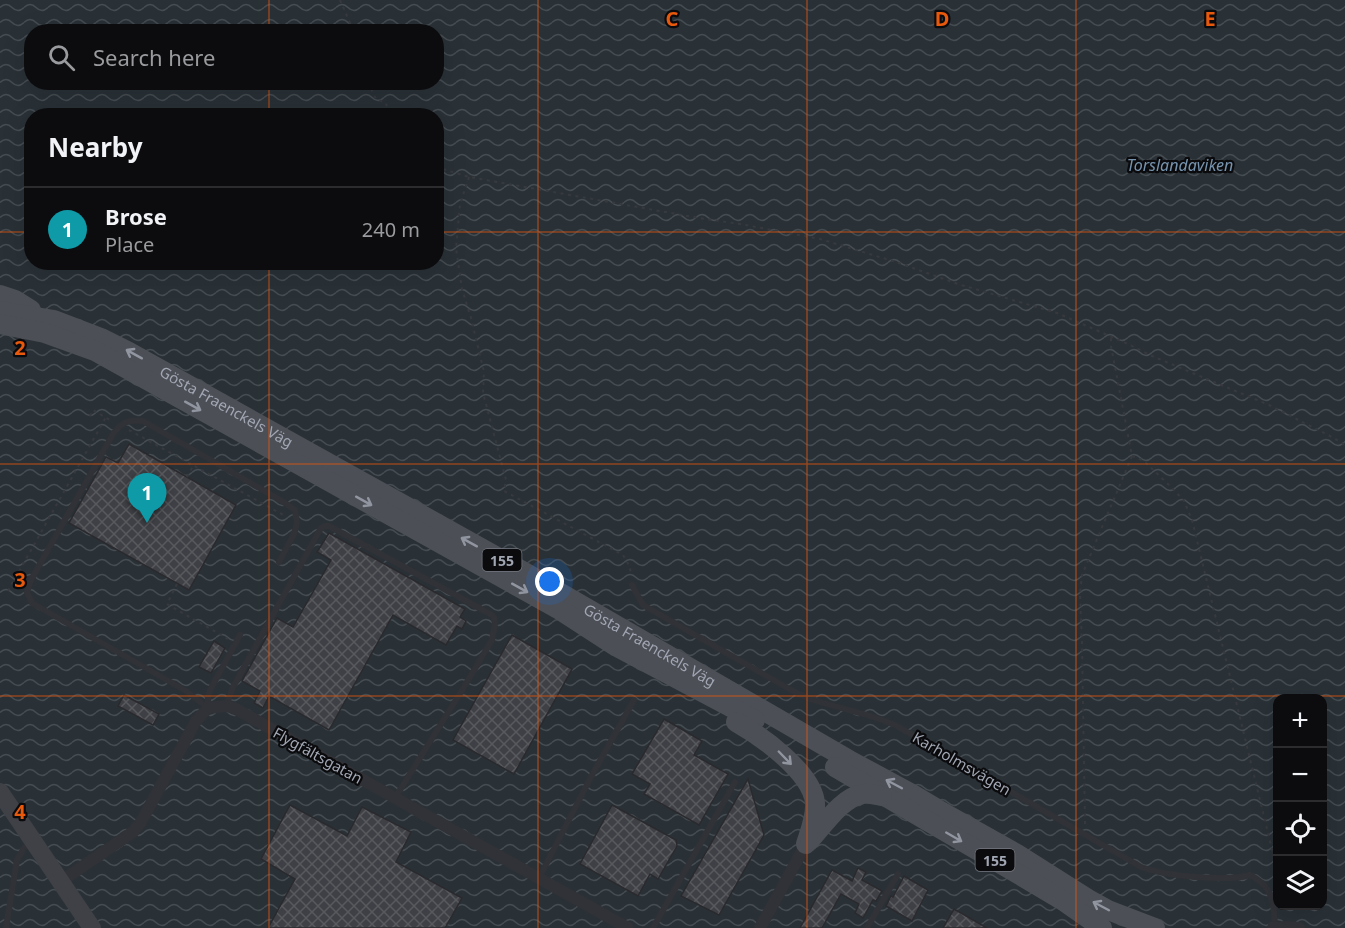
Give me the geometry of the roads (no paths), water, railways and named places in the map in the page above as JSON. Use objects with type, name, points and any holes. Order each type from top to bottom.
[{"type":"main road","name":"Gösta Fraenckels Väg","points":[[0,295],[15,300],[44,317]]},
{"type":"main road","name":"Gösta Fraenckels Väg","points":[[0,311],[44,317],[69,325],[129,352],[526,573],[830,750],[1017,854],[1088,899],[1108,910],[1155,928]]},
{"type":"main road","name":"Gösta Fraenckels Väg","points":[[0,324],[45,333],[95,351],[560,610],[617,647],[764,725],[1065,902],[1102,928]]},
{"type":"main road","points":[[688,686],[706,703],[756,733],[784,755],[804,779],[813,795],[815,811],[806,844]]},
{"type":"main road","points":[[806,844],[848,800],[863,794],[886,796]]},
{"type":"street","points":[[60,882],[133,832],[141,822],[196,722],[208,708],[226,706]]},
{"type":"street","name":"Flygfältsgatan","points":[[226,706],[234,708],[628,928]]},
{"type":"street","points":[[0,792],[92,928]]},
{"type":"street","points":[[760,928],[806,844]]},
{"type":"street","points":[[1274,928],[1299,928]]},
{"type":"lane","points":[[208,708],[186,691],[32,603],[27,592],[31,580],[119,425],[133,419],[143,421],[295,510],[297,523],[294,534],[279,562]]},
{"type":"lane","points":[[226,706],[233,687],[321,528],[329,526],[495,618],[492,640],[395,798]]},
{"type":"lane","name":"Karholmsvägen","points":[[632,585],[643,604],[791,690],[811,700],[872,716],[897,726],[1085,833],[1126,859],[1150,870],[1170,874],[1240,878],[1250,874],[1262,881],[1269,891],[1274,907],[1274,928]]},
{"type":"lane","points":[[208,708],[210,690],[240,635]]},
{"type":"lane","points":[[538,878],[634,700]]},
{"type":"lane","points":[[653,928],[735,782]]},
{"type":"lane","points":[[6,928],[16,860],[24,848],[33,841]]},
{"type":"lane","points":[[867,928],[898,874]]},
{"type":"water","name":"Torslandaviken","points":[[0,0],[1345,0],[1345,928],[0,928]]},
{"type":"place","name":"Brose","points":[[147,523]]}]
